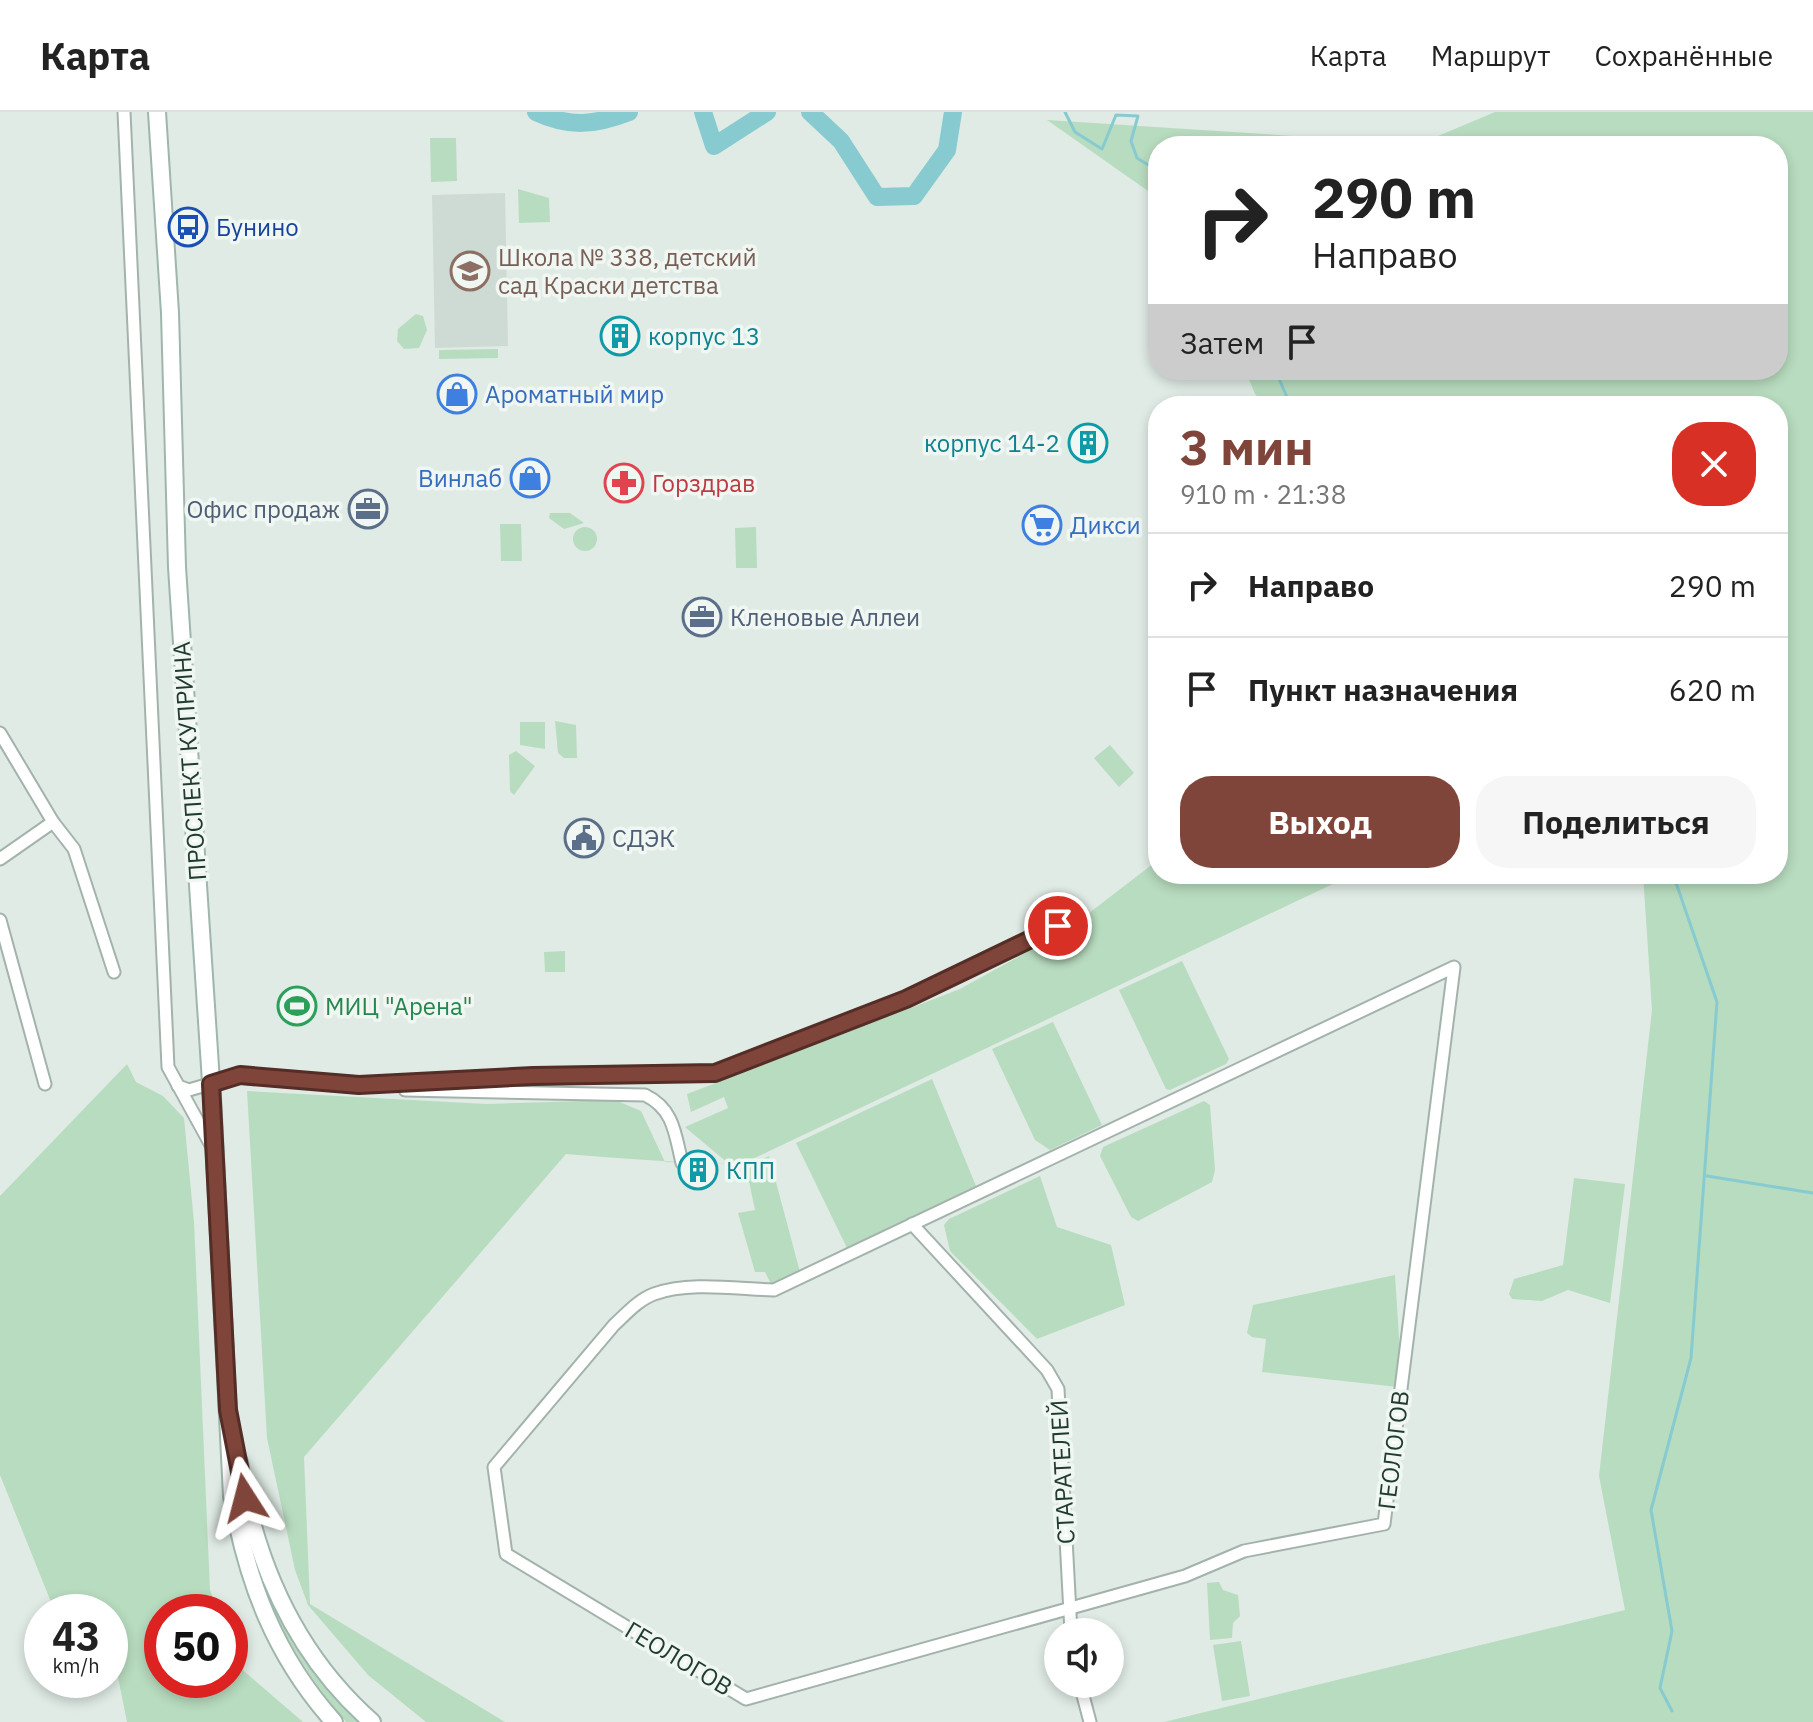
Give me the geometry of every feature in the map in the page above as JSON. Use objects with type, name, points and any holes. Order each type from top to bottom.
[{"type":"main road","name":"ПРОСПЕКТ КУПРИНА","points":[[157,112],[170,299],[177,567],[211,1084],[232,1496],[241,1549],[255,1594],[277,1644],[310,1695],[334,1722]]},
{"type":"main road","name":"ПРОСПЕКТ КУПРИНА","points":[[228,1410],[257,1545],[274,1590],[299,1635],[333,1682],[372,1722]]},
{"type":"street","points":[[124,112],[167,1056],[172,1078],[214,1150]]},
{"type":"street","points":[[0,733],[53,822],[74,849],[114,972]]},
{"type":"street","points":[[0,859],[53,822]]},
{"type":"street","points":[[178,1086],[189,1090],[240,1075],[322,1085],[533,1076],[715,1073],[906,999],[1058,926],[1070,911]]},
{"type":"street","points":[[0,920],[45,1084]]},
{"type":"street","name":"ГЕОЛОГОВ","points":[[1454,967],[1384,1524],[1244,1551],[1185,1576],[746,1699],[506,1554],[494,1467],[614,1325],[635,1305],[653,1294],[675,1290],[774,1290],[912,1224],[1454,967]]},
{"type":"street","points":[[405,1082],[405,1090],[645,1095],[661,1103],[669,1113],[682,1163]]},
{"type":"street","name":"СТАРАТЕЛЕЙ","points":[[912,1224],[1047,1370],[1058,1389],[1069,1618]]},
{"type":"street","points":[[1084,1698],[1090,1722]]},
{"type":"shaded area","name":"Школа № 338, детский сад Краски детства","points":[[505,193],[508,346],[435,348],[432,195]]},
{"type":"green space","points":[[1495,112],[1813,112],[1813,1722],[1164,1722],[1625,1610],[1599,1476],[1652,1010],[1644,884],[1788,884],[1788,396],[1257,396],[1249,380],[1788,380],[1788,136],[1438,136]]},
{"type":"green space","points":[[1047,120],[1295,136],[1148,136],[1148,191]]},
{"type":"green space","points":[[430,138],[456,138],[457,181],[431,182]]},
{"type":"green space","points":[[518,189],[549,198],[550,222],[519,223]]},
{"type":"green space","points":[[416,314],[423,316],[427,330],[419,348],[404,349],[397,341],[398,329]]},
{"type":"green space","points":[[498,349],[498,358],[439,359],[439,350]]},
{"type":"green space","points":[[550,513],[570,513],[584,523],[564,529],[549,518]]},
{"type":"green space","points":[[500,524],[521,524],[522,561],[501,561]]},
{"type":"green space","points":[[585,527],[594,530],[597,539],[594,548],[585,551],[576,548],[573,539],[576,530]]},
{"type":"green space","points":[[756,527],[757,568],[736,568],[735,528]]},
{"type":"green space","points":[[555,721],[576,725],[577,758],[564,758],[558,753]]},
{"type":"green space","points":[[520,722],[545,722],[545,749],[520,745]]},
{"type":"green space","points":[[1110,745],[1134,773],[1119,787],[1094,758]]},
{"type":"green space","points":[[516,751],[535,766],[514,795],[510,791],[509,755]]},
{"type":"green space","points":[[1148,868],[1148,884],[1333,884],[742,1164],[729,1164],[685,1127],[728,1108],[724,1097],[691,1112],[687,1094],[960,989],[1067,930]]},
{"type":"green space","points":[[565,951],[565,972],[545,972],[544,952]]},
{"type":"green space","points":[[1182,961],[1229,1059],[1226,1064],[1170,1090],[1166,1089],[1119,990]]},
{"type":"green space","points":[[1053,1022],[1102,1125],[1050,1150],[1035,1140],[992,1049]]},
{"type":"green space","points":[[127,1064],[136,1082],[163,1096],[184,1118],[194,1222],[211,1594],[144,1594],[144,1698],[248,1698],[248,1675],[303,1722],[127,1722],[122,1698],[128,1698],[128,1594],[48,1594],[0,1475],[0,1196]]},
{"type":"green space","points":[[932,1079],[976,1186],[847,1248],[796,1143]]},
{"type":"green space","points":[[247,1091],[486,1104],[615,1100],[641,1111],[665,1161],[566,1154],[304,1457],[310,1604],[505,1722],[426,1722],[368,1675],[308,1605],[295,1570],[267,1438]]},
{"type":"green space","points":[[1204,1101],[1210,1105],[1215,1170],[1212,1182],[1138,1221],[1131,1217],[1100,1156],[1103,1147]]},
{"type":"green space","points":[[769,1156],[800,1272],[771,1284],[765,1272],[755,1272],[738,1213],[755,1210],[746,1167]]},
{"type":"green space","points":[[1040,1176],[1057,1227],[1111,1245],[1125,1305],[1037,1339],[950,1251],[944,1225],[949,1219]]},
{"type":"green space","points":[[1574,1178],[1625,1184],[1610,1303],[1568,1290],[1542,1301],[1512,1299],[1509,1294],[1514,1279],[1563,1265]]},
{"type":"green space","points":[[1395,1275],[1400,1353],[1398,1387],[1262,1372],[1266,1339],[1247,1333],[1253,1305]]},
{"type":"green space","points":[[1219,1582],[1223,1590],[1238,1595],[1240,1616],[1233,1623],[1232,1638],[1210,1640],[1207,1583]]},
{"type":"green space","points":[[266,1595],[306,1662],[358,1722],[346,1722],[323,1692],[292,1646]]},
{"type":"green space","points":[[1241,1641],[1250,1696],[1222,1701],[1213,1645]]},
{"type":"waterway","points":[[536,112],[560,121],[582,123],[629,112]]},
{"type":"waterway","points":[[703,112],[714,146],[767,112]]},
{"type":"waterway","points":[[810,112],[841,141],[877,197],[914,196],[947,150],[953,112]]},
{"type":"waterway","points":[[1065,112],[1075,132],[1102,149],[1116,115],[1138,116],[1131,141],[1137,158],[1148,165]]},
{"type":"waterway","points":[[1279,380],[1287,396]]},
{"type":"waterway","points":[[1672,1711],[1660,1688],[1672,1631],[1651,1510],[1691,1358],[1717,1002],[1676,884]]},
{"type":"waterway","points":[[1707,1176],[1813,1193]]},
{"type":"place","name":"Бунино","points":[[188,227]]},
{"type":"place","name":"Школа № 338, детский сад Краски детства","points":[[470,271]]},
{"type":"place","name":"корпус 13","points":[[620,336]]},
{"type":"place","name":"Ароматный мир","points":[[457,394]]},
{"type":"place","name":"корпус 14-2","points":[[1088,443]]},
{"type":"place","name":"Винлаб","points":[[530,478]]},
{"type":"place","name":"Горздрав","points":[[624,483]]},
{"type":"place","name":"Офис продаж","points":[[368,509]]},
{"type":"place","name":"Дикси","points":[[1042,525]]},
{"type":"place","name":"Кленовые Аллеи","points":[[702,617]]},
{"type":"place","name":"СДЭК","points":[[584,838]]},
{"type":"place","name":"МИЦ \"Арена\"","points":[[297,1006]]},
{"type":"place","name":"КПП","points":[[698,1170]]},
{"type":"route","points":[[245,1498],[228,1410],[211,1084],[240,1075],[322,1085],[359,1085],[533,1076],[695,1076],[715,1073],[906,999],[1058,926]]}]
